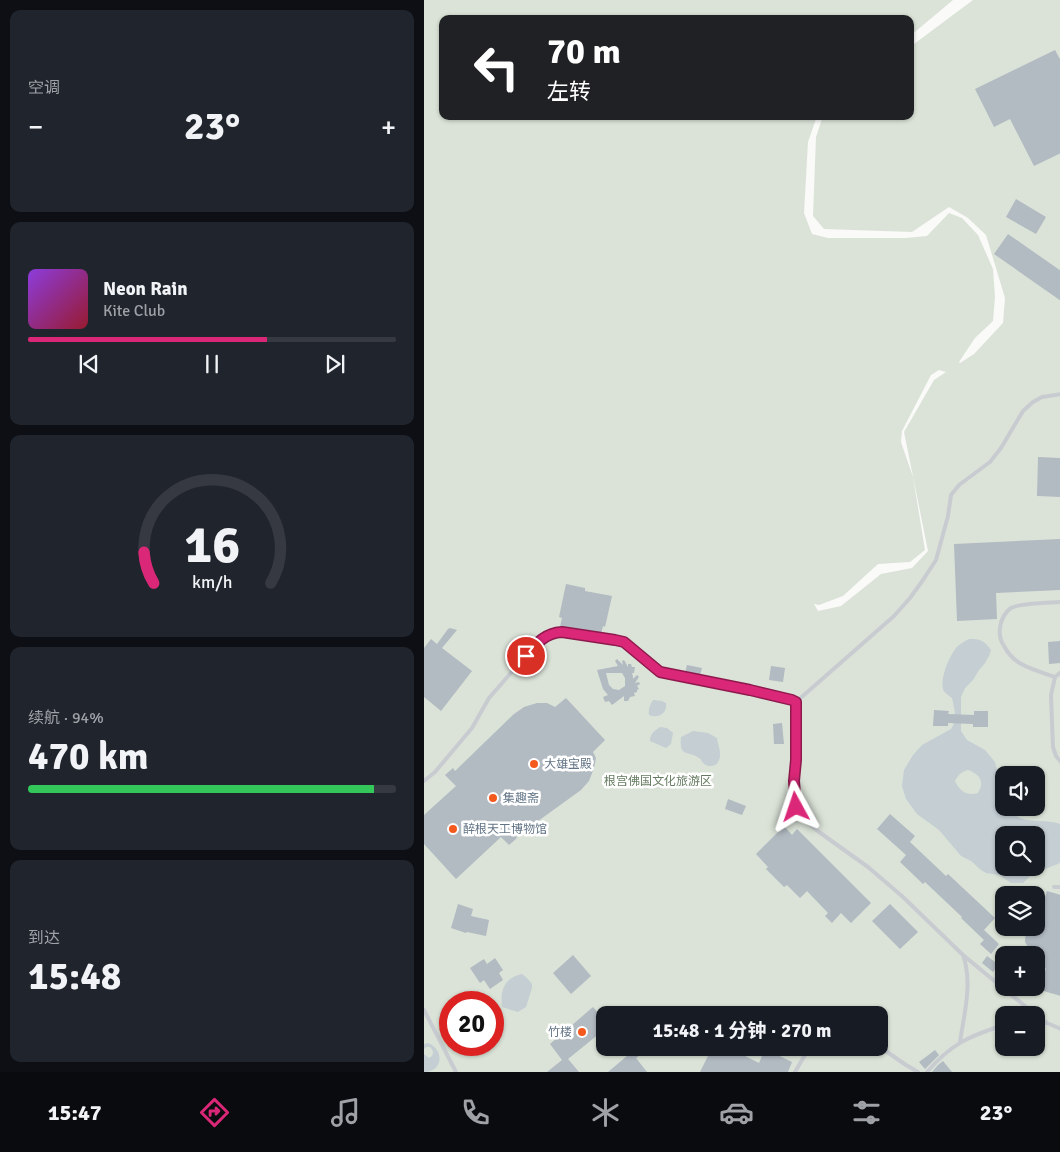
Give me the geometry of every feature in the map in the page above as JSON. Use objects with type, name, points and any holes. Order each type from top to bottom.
[{"type":"lane","points":[[1060,394],[1042,397],[1023,411],[1001,448],[990,462],[959,485],[951,495],[948,516],[936,560],[910,598],[894,616],[796,702],[794,790],[796,807],[802,818],[868,867],[903,897],[964,955],[1047,1023],[1060,1029]]},
{"type":"lane","points":[[1055,677],[1015,661],[1006,650],[999,635],[1002,618],[1011,608],[1060,602]]},
{"type":"lane","points":[[424,781],[435,772],[472,728],[489,698],[538,641],[556,632],[624,642],[660,672],[750,690],[796,702]]},
{"type":"lane","points":[[1060,672],[1055,677],[1051,696],[1054,747],[1060,762]]},
{"type":"lane","points":[[1054,887],[1060,888]]},
{"type":"lane","points":[[960,1042],[968,982],[964,955]]},
{"type":"lane","points":[[424,1010],[456,1072]]},
{"type":"lane","points":[[927,1072],[960,1042],[995,1028]]},
{"type":"lane","points":[[888,1052],[918,1072]]},
{"type":"lane","points":[[795,1072],[803,1056]]},
{"type":"green space","name":"根宫佛国文化旅游区","points":[[424,0],[953,0],[914,33],[914,15],[439,15],[439,120],[816,120],[808,142],[804,213],[812,234],[828,238],[906,238],[927,236],[949,213],[962,218],[978,235],[993,269],[995,297],[993,321],[975,338],[960,363],[974,354],[1003,323],[1005,298],[986,235],[968,218],[949,207],[912,232],[824,229],[813,216],[816,137],[822,120],[914,120],[914,44],[973,0],[1060,0],[1060,1072],[424,1072]],"holes":[[[939,370],[946,372],[934,380],[904,432],[928,551],[912,568],[881,574],[841,606],[818,611],[814,604],[819,605],[843,596],[878,564],[910,562],[925,550],[913,477],[901,442],[902,431],[931,375]]]},
{"type":"shaded area","points":[[969,639],[973,639],[982,641],[991,650],[985,663],[965,688],[961,697],[961,731],[967,740],[985,750],[995,762],[995,816],[1016,816],[1035,821],[1060,824],[1060,862],[1058,864],[1045,869],[1045,826],[995,826],[995,874],[986,873],[961,856],[939,830],[917,814],[906,799],[902,786],[904,770],[913,755],[922,745],[951,729],[953,725],[955,714],[952,698],[945,693],[942,684],[948,662],[959,645]],"holes":[[[968,770],[976,774],[981,782],[978,793],[971,794],[965,792],[959,788],[955,781],[960,774]]]},
{"type":"shaded area","points":[[653,700],[666,703],[664,712],[659,716],[649,715]]},
{"type":"shaded area","points":[[660,727],[667,728],[673,733],[671,744],[666,748],[650,741],[653,733]]},
{"type":"shaded area","points":[[693,731],[708,733],[717,738],[720,756],[716,765],[706,765],[699,758],[683,751],[681,748],[681,737]]},
{"type":"shaded area","points":[[1000,876],[1031,876],[1023,883],[1011,883]]},
{"type":"shaded area","points":[[522,974],[532,984],[526,1007],[518,1012],[504,1008],[503,991],[507,982]]},
{"type":"shaded area","points":[[428,1043],[437,1050],[440,1060],[435,1068],[424,1072],[424,1054],[429,1058],[433,1053],[430,1047],[424,1049],[424,1044]]},
{"type":"building","points":[[1055,50],[1061,61],[1061,153],[1034,166],[1010,119],[994,127],[975,89]]},
{"type":"building","points":[[1016,199],[1046,217],[1036,234],[1006,217]]},
{"type":"building","points":[[1008,234],[1061,271],[1061,301],[994,254]]},
{"type":"building","points":[[1038,457],[1061,458],[1061,497],[1037,496]]},
{"type":"building","points":[[1061,539],[1061,590],[996,593],[997,619],[957,621],[954,544]]},
{"type":"building","points":[[566,584],[585,588],[585,591],[612,596],[605,627],[603,626],[601,634],[560,627],[562,618],[559,617]]},
{"type":"building","points":[[450,628],[457,630],[442,648],[472,671],[441,711],[424,697],[424,648],[431,639],[437,644]]},
{"type":"building","points":[[1061,641],[1061,663],[1049,664],[1048,642]]},
{"type":"building","points":[[617,659],[623,665],[622,661],[624,660],[628,667],[628,664],[631,664],[632,667],[635,667],[634,673],[632,673],[633,679],[637,675],[639,677],[635,683],[639,682],[640,684],[637,686],[639,689],[637,692],[634,693],[635,696],[630,697],[628,701],[624,701],[624,696],[612,705],[609,701],[605,702],[603,697],[608,695],[603,689],[597,670],[618,666],[615,661]],"holes":[[[606,673],[622,673],[625,678],[625,686],[619,690],[613,689],[609,685]]]},
{"type":"building","points":[[687,665],[702,668],[700,675],[685,673]]},
{"type":"building","points":[[771,666],[785,668],[783,682],[769,680]]},
{"type":"building","points":[[566,698],[605,740],[593,752],[596,758],[589,781],[581,790],[516,837],[509,845],[501,837],[456,879],[424,844],[424,815],[456,786],[445,775],[453,768],[455,771],[514,714],[524,707],[537,703],[547,703],[555,707]]},
{"type":"building","points":[[934,710],[949,711],[948,714],[974,715],[974,711],[988,711],[988,727],[948,723],[948,726],[933,726]]},
{"type":"building","points":[[782,723],[784,744],[774,744],[773,724]]},
{"type":"building","points":[[728,799],[746,806],[742,815],[725,809]]},
{"type":"building","points":[[890,814],[915,836],[910,842],[995,918],[984,930],[999,944],[995,946],[991,954],[980,944],[984,940],[962,917],[925,882],[923,884],[900,862],[906,855],[877,829]]},
{"type":"building","points":[[784,826],[792,835],[797,829],[871,903],[851,923],[841,913],[832,923],[825,916],[828,913],[807,891],[800,898],[787,885],[784,887],[766,869],[768,867],[756,854]]},
{"type":"building","points":[[1047,891],[1061,895],[1061,996],[1045,991],[1045,946],[1027,946],[1025,942],[1025,936],[1045,936],[1045,898]]},
{"type":"building","points":[[458,904],[473,909],[471,916],[489,920],[486,936],[466,933],[451,928]]},
{"type":"building","points":[[890,904],[918,932],[900,949],[872,921]]},
{"type":"building","points":[[573,955],[591,976],[571,994],[553,973]]},
{"type":"building","points":[[987,956],[995,962],[995,970],[993,972],[982,963]]},
{"type":"building","points":[[495,958],[503,970],[499,973],[503,980],[490,989],[484,980],[480,983],[470,968],[484,959],[487,964]]},
{"type":"building","name":"竹楼","points":[[593,1007],[596,1010],[596,1036],[568,1059],[579,1072],[547,1072],[562,1060],[550,1044]]},
{"type":"building","points":[[935,1050],[939,1055],[925,1069],[919,1062]]},
{"type":"building","points":[[627,1056],[639,1056],[636,1058],[647,1072],[608,1072]]},
{"type":"building","points":[[708,1056],[745,1056],[759,1063],[762,1056],[780,1056],[792,1062],[788,1072],[700,1072]]},
{"type":"building","points":[[943,1061],[952,1072],[932,1072],[938,1065]]},
{"type":"place","name":"大雄宝殿","points":[[534,764]]},
{"type":"place","name":"集趣斋","points":[[493,798]]},
{"type":"place","name":"醉根天工博物馆","points":[[453,829]]},
{"type":"place","name":"竹楼","points":[[582,1032]]},
{"type":"route","points":[[526,656],[539,641],[556,632],[615,640],[624,642],[660,672],[750,690],[796,702],[794,790],[796,807]]}]
